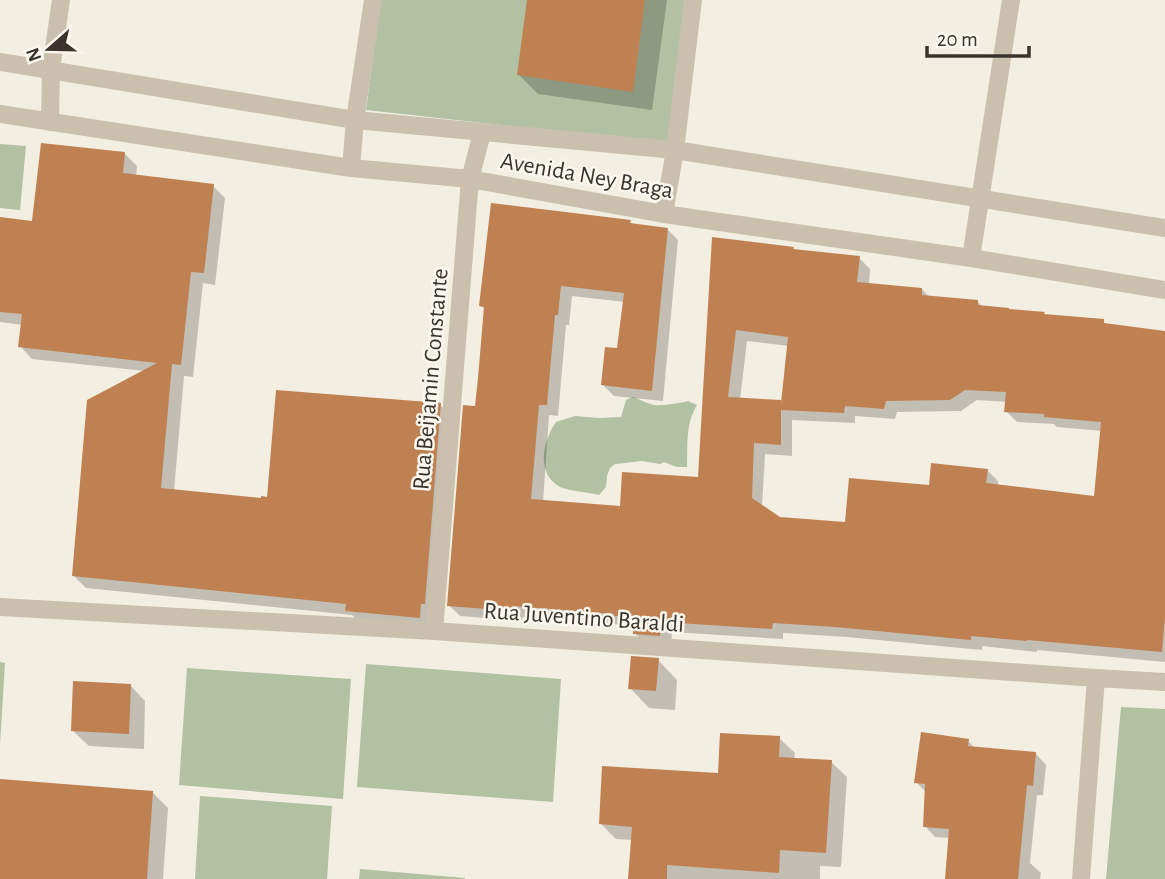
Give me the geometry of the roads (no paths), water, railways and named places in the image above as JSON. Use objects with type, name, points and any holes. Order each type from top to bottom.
[{"type":"street","points":[[50,122],[51,69],[61,0]]},
{"type":"street","points":[[351,168],[355,120],[373,0]]},
{"type":"street","points":[[664,214],[675,150],[693,0]]},
{"type":"street","points":[[971,258],[1011,0]]},
{"type":"street","name":"Avenida Ney Braga","points":[[0,62],[355,120],[675,150],[1165,228]]},
{"type":"street","name":"Avenida Ney Braga","points":[[0,114],[351,168],[470,179],[664,214],[971,258],[1165,290]]},
{"type":"street","name":"Rua Beijamin Constante","points":[[434,631],[470,179],[482,133]]},
{"type":"street","name":"Rua Juventino Baraldi","points":[[0,607],[434,631],[1165,682]]},
{"type":"street","points":[[1082,879],[1096,678]]}]
